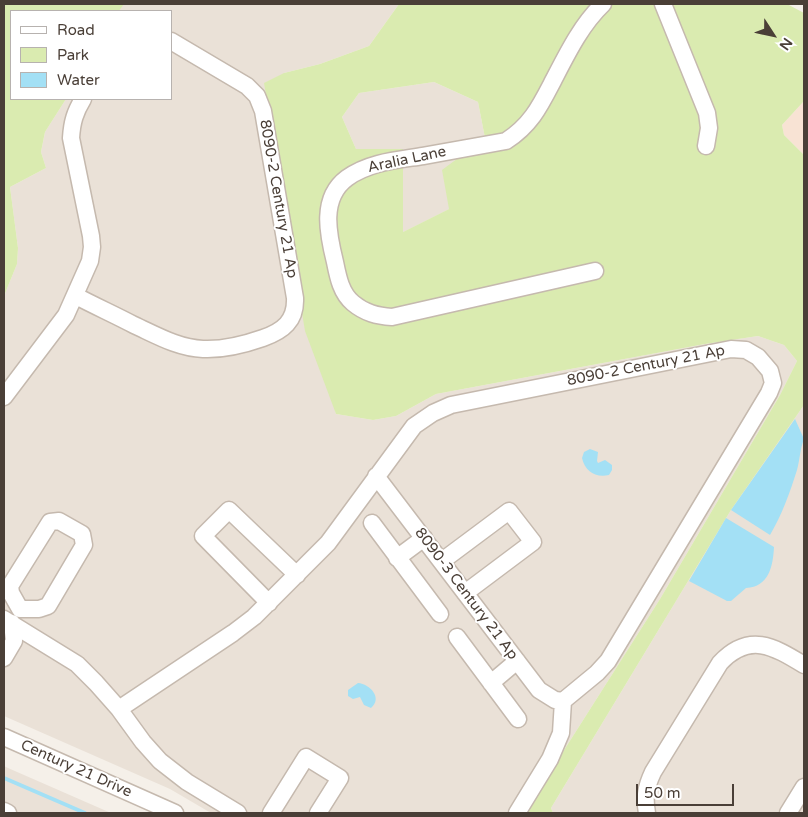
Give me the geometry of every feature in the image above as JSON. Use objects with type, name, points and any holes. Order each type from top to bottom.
[{"type":"street","name":"Aralia Lane","points":[[595,271],[392,317],[379,316],[365,311],[352,302],[344,292],[339,282],[329,235],[328,220],[334,192],[345,179],[356,172],[386,162],[506,141],[517,134],[527,125],[541,105],[575,42],[591,16],[603,4]]},
{"type":"street","points":[[663,4],[707,113],[709,128],[706,146]]},
{"type":"street","name":"8090-2 Century 21 Ap","points":[[76,296],[174,344],[202,349],[234,347],[270,336],[281,330],[291,320],[296,308],[263,111],[257,96],[247,86],[172,42]]},
{"type":"street","points":[[4,397],[66,315],[90,261],[92,247],[71,138],[72,122],[82,100]]},
{"type":"street","name":"8090-2 Century 21 Ap","points":[[119,709],[233,633],[269,603],[328,542],[414,426],[433,413],[451,405],[731,349],[746,350],[758,357],[770,371],[773,383],[770,393],[608,661],[597,673],[563,701]]},
{"type":"street","name":"8090-3 Century 21 Ap","points":[[376,476],[539,690],[555,700],[563,701]]},
{"type":"street","points":[[269,603],[203,536],[229,510],[297,575]]},
{"type":"street","points":[[442,562],[509,511],[533,542],[465,593]]},
{"type":"street","points":[[4,658],[14,641],[10,619],[10,586],[50,522],[59,521],[82,534],[84,545],[48,606],[10,619]]},
{"type":"street","points":[[372,524],[440,614]]},
{"type":"street","points":[[398,558],[424,538]]},
{"type":"street","points":[[10,619],[77,664],[119,709],[143,742],[160,761],[187,782],[238,813]]},
{"type":"street","points":[[457,637],[518,719]]},
{"type":"street","points":[[647,813],[645,799],[647,786],[653,772],[720,663],[730,652],[762,644],[802,658]]},
{"type":"street","points":[[490,683],[517,661]]},
{"type":"street","points":[[517,813],[550,759],[561,733],[563,701]]},
{"type":"street","name":"Century 21 Drive","points":[[4,737],[175,813]]},
{"type":"street","points":[[271,813],[306,757],[340,778],[318,813]]},
{"type":"street","points":[[788,813],[804,787]]},
{"type":"street","points":[[4,811],[8,813]]},
{"type":"shaded area","points":[[123,4],[399,4],[369,46],[320,64],[284,73],[336,414],[373,420],[396,416],[436,394],[705,344],[758,336],[784,345],[797,361],[780,395],[660,599],[559,758],[528,813],[211,813],[170,789],[4,716],[4,296],[17,264],[18,248],[10,187],[46,168],[41,152],[45,132],[65,100],[172,100],[172,10],[120,10]]},
{"type":"shaded area","points":[[434,82],[478,102],[485,138],[449,209],[403,232],[403,149],[356,149],[342,117],[359,93]]},
{"type":"shaded area","points":[[804,101],[804,155],[784,135],[782,125]]},
{"type":"shaded area","points":[[804,405],[804,813],[553,813],[551,808],[731,510]]},
{"type":"shaded area","points":[[4,766],[8,768],[111,813],[4,813]]},
{"type":"green space","points":[[4,4],[124,4],[120,10],[10,10],[10,100],[65,100],[45,132],[41,152],[46,168],[10,187],[18,248],[17,264],[4,296]]},
{"type":"green space","points":[[399,4],[787,4],[804,13],[804,101],[782,125],[784,135],[804,155],[804,405],[731,510],[551,808],[553,813],[528,813],[559,758],[660,599],[780,395],[797,361],[784,345],[758,336],[705,344],[436,394],[396,416],[373,420],[336,414],[305,331],[264,83],[284,73],[320,64],[369,46]],"holes":[[[434,82],[478,102],[485,138],[442,170],[449,209],[403,232],[403,149],[356,149],[342,117],[359,93]]]},
{"type":"water","points":[[795,419],[804,439],[792,487],[770,535],[731,510]]},
{"type":"water","points":[[590,449],[598,452],[598,463],[605,460],[612,465],[609,475],[599,475],[588,470],[582,458],[584,452]]},
{"type":"water","points":[[726,518],[774,547],[771,568],[765,580],[754,587],[746,588],[731,601],[727,601],[689,581]]},
{"type":"water","points":[[358,683],[367,686],[374,692],[376,700],[371,708],[364,705],[360,697],[353,699],[348,696],[348,690]]},
{"type":"waterway","points":[[4,778],[85,813]]}]
